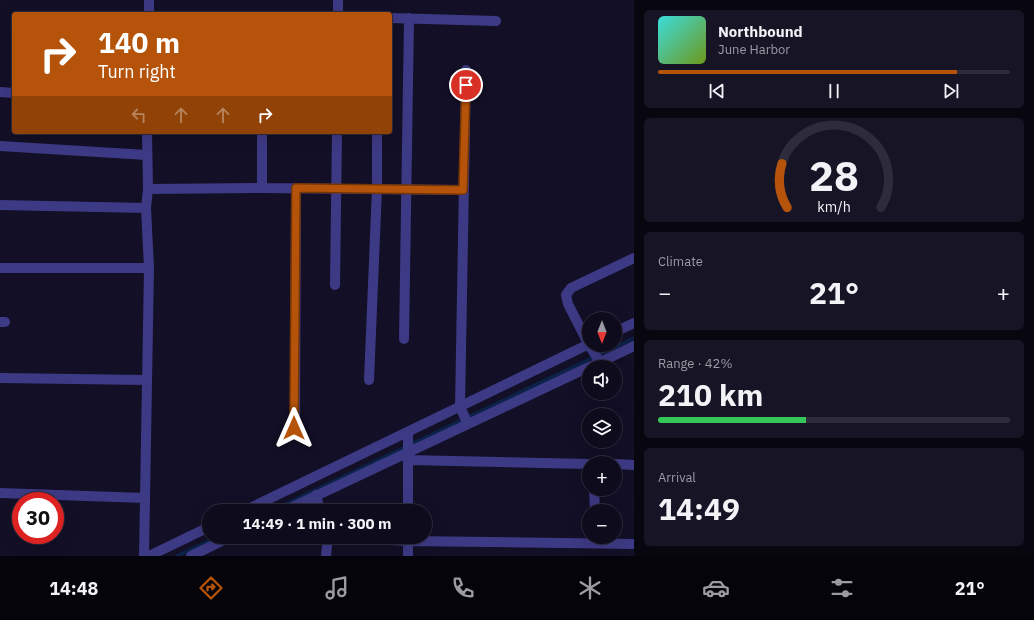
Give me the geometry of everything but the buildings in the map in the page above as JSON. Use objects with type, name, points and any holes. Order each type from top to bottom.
[{"type":"street","points":[[149,0],[149,12]]},
{"type":"street","points":[[338,0],[338,12]]},
{"type":"street","points":[[392,18],[496,21]]},
{"type":"street","points":[[404,340],[409,18]]},
{"type":"street","points":[[464,417],[463,190],[466,70]]},
{"type":"street","points":[[0,92],[12,93]]},
{"type":"street","points":[[144,556],[149,268],[146,208],[148,189],[147,134]]},
{"type":"street","points":[[262,134],[262,188]]},
{"type":"street","points":[[335,285],[337,134]]},
{"type":"street","points":[[370,380],[377,189],[377,134]]},
{"type":"street","points":[[0,146],[147,154]]},
{"type":"street","points":[[294,428],[296,188]]},
{"type":"street","points":[[148,189],[336,188],[463,190]]},
{"type":"street","points":[[0,205],[146,208]]},
{"type":"street","points":[[582,331],[568,304],[566,295],[572,288],[634,258]]},
{"type":"street","points":[[0,268],[149,268]]},
{"type":"street","points":[[622,329],[634,323]]},
{"type":"street","points":[[622,347],[634,346]]},
{"type":"street","points":[[299,504],[588,352]]},
{"type":"street","points":[[262,504],[408,447],[464,417],[582,370]]},
{"type":"street","points":[[0,378],[147,380]]},
{"type":"street","points":[[408,447],[582,463]]},
{"type":"street","points":[[408,447],[408,504]]},
{"type":"street","points":[[622,464],[634,465]]},
{"type":"street","points":[[0,493],[145,498]]},
{"type":"street","points":[[316,496],[318,504]]},
{"type":"street","points":[[149,556],[202,530]]},
{"type":"street","points":[[432,539],[582,540]]},
{"type":"street","points":[[622,543],[634,544]]},
{"type":"street","points":[[326,556],[327,544]]},
{"type":"street","points":[[408,544],[408,556]]},
{"type":"street","points":[[191,556],[213,545],[213,556]]},
{"type":"waterway","points":[[286,504],[634,338]]},
{"type":"waterway","points":[[177,556],[202,544]]},
{"type":"route","points":[[294,428],[296,188],[463,190],[466,85]]}]
